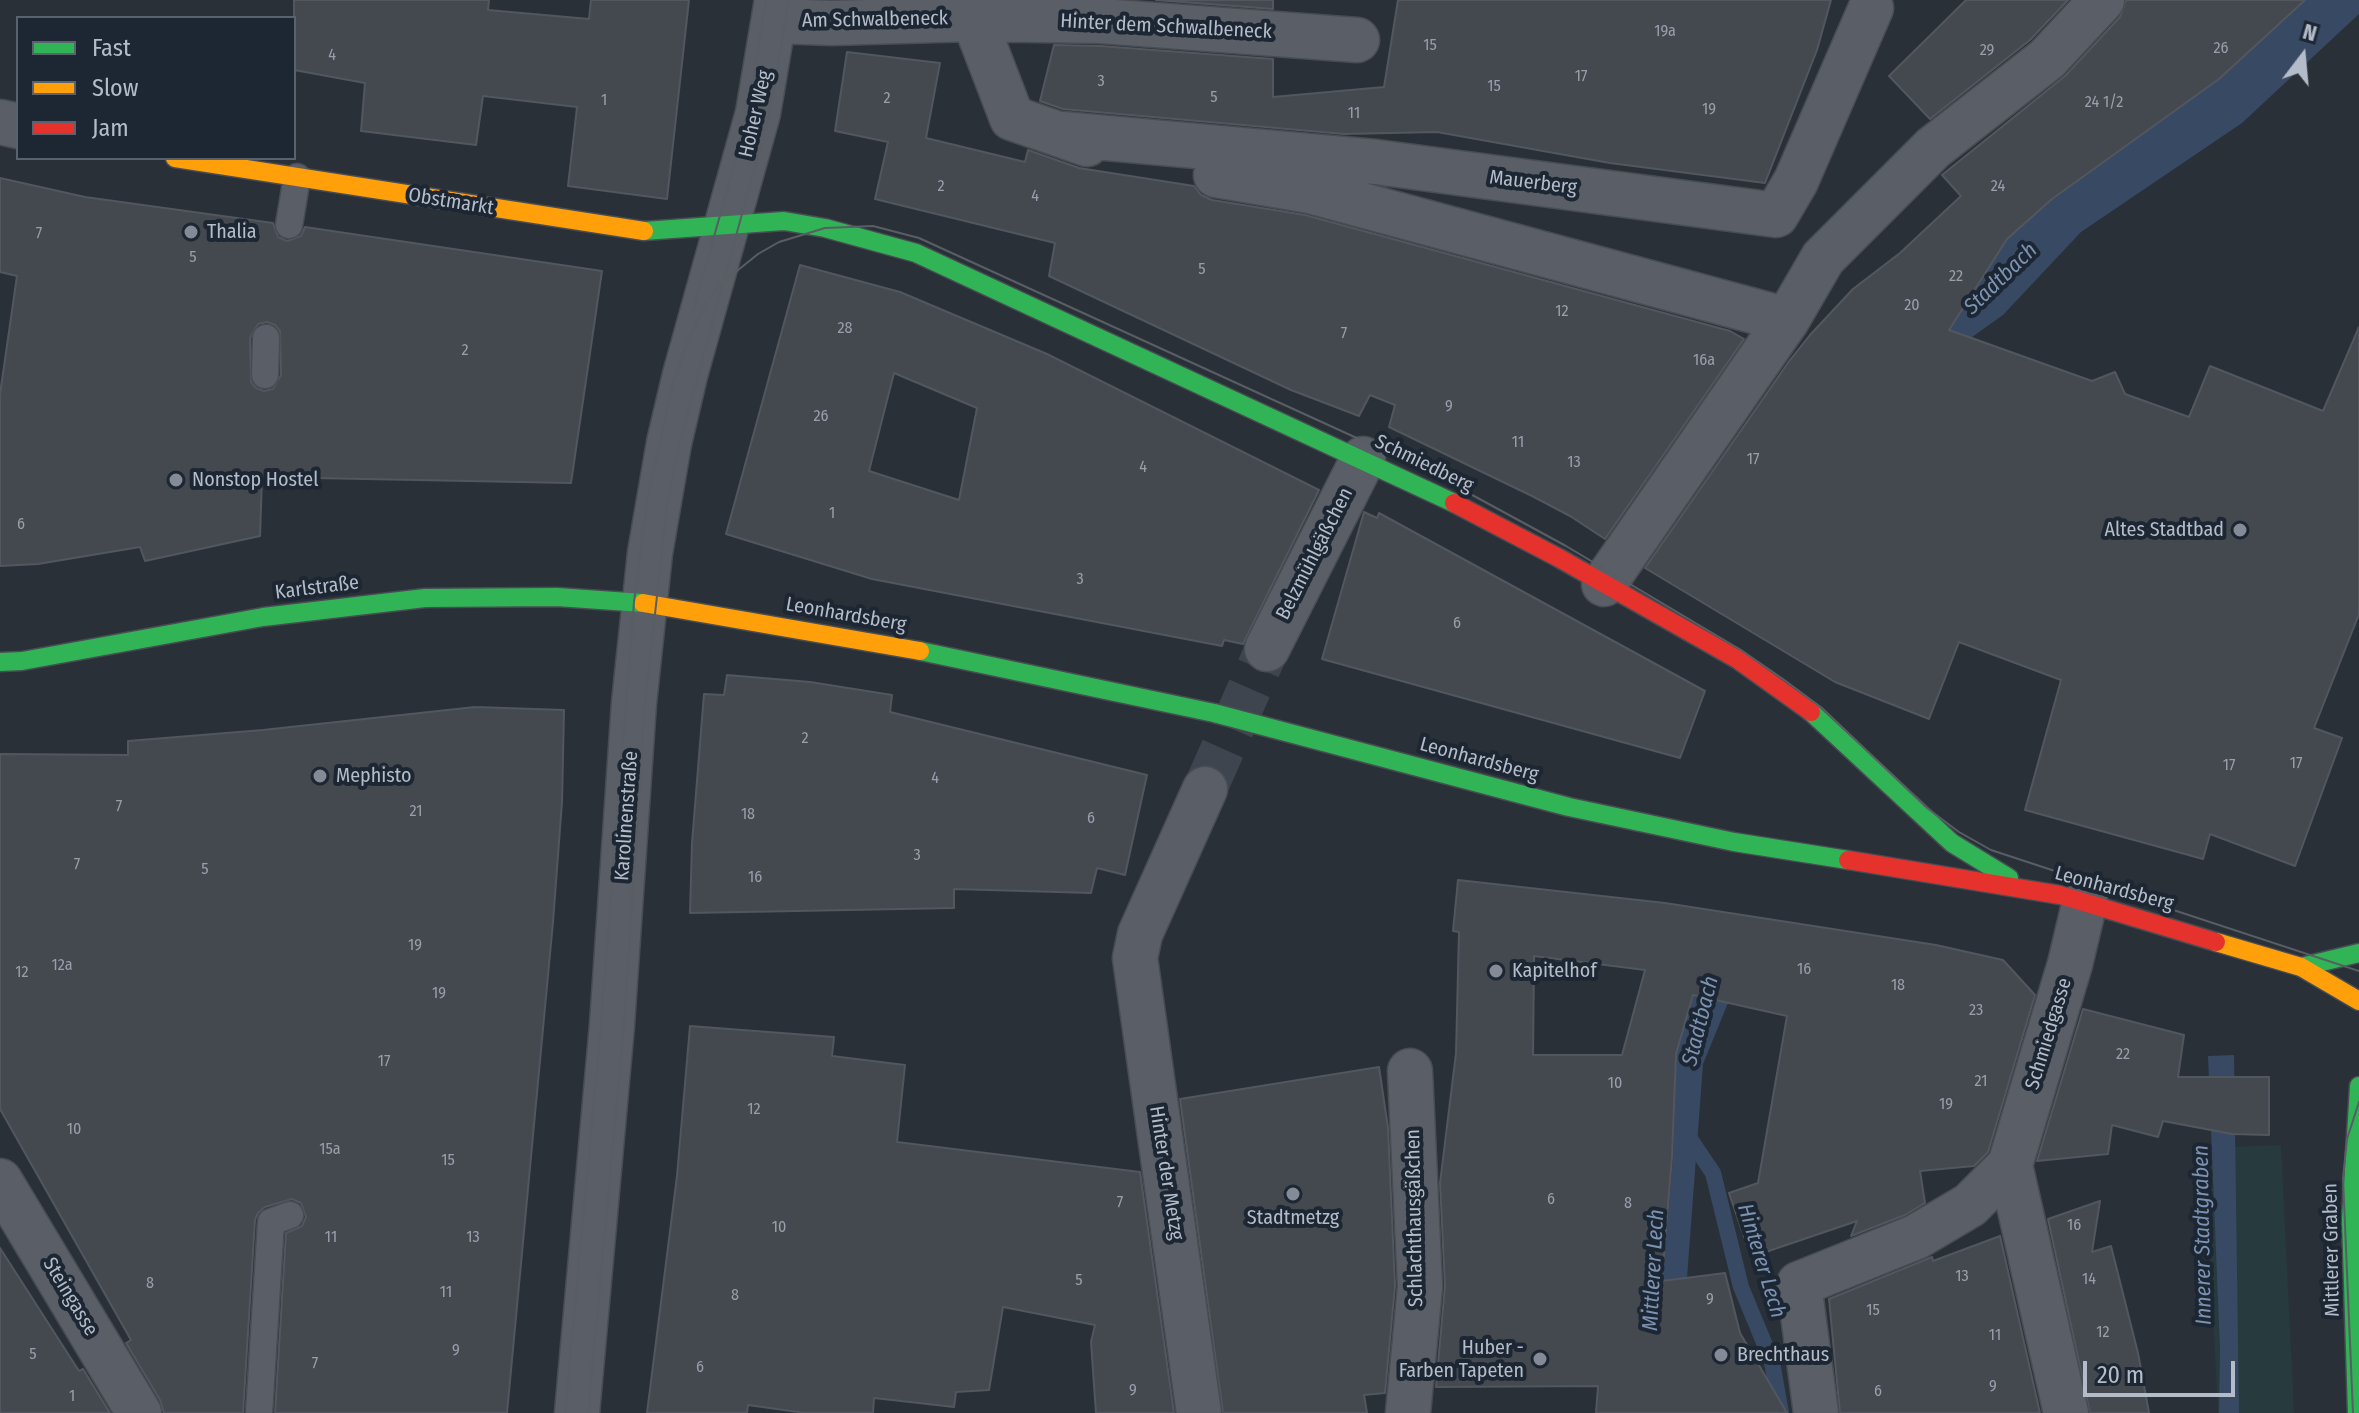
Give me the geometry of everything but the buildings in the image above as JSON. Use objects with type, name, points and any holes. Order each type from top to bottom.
[{"type":"street","points":[[1604,584],[1787,320],[1823,258],[1933,148],[2047,59],[2102,0]]},
{"type":"street","name":"Mauerberg","points":[[1062,134],[1376,162],[1776,215],[1796,181],[1871,8]]},
{"type":"street","name":"Am Schwalbeneck","points":[[776,10],[832,23],[974,19]]},
{"type":"street","name":"Hoher Weg","points":[[729,227],[758,113],[776,10]]},
{"type":"street","name":"Mauerberg","points":[[974,19],[1012,118],[1131,162],[1310,191],[1787,320]]},
{"type":"street","name":"Hinter dem Schwalbeneck","points":[[974,19],[1101,21],[1357,40]]},
{"type":"street","name":"Obstmarkt","points":[[188,160],[648,232],[729,227]]},
{"type":"street","name":"Schmiedberg","points":[[729,227],[784,221],[825,228],[916,253],[1446,499],[1737,659],[1778,687],[1855,750],[1952,843],[2029,890]]},
{"type":"street","name":"Karolinenstraße","points":[[577,1413],[612,1025],[634,703],[650,553],[669,443],[685,375],[729,227]]},
{"type":"street","name":"Belzmühlgäßchen","points":[[1267,649],[1363,459]]},
{"type":"street","name":"Karlstraße","points":[[0,662],[22,661],[263,617],[425,598],[557,597],[644,603]]},
{"type":"street","name":"Leonhardsberg","points":[[644,603],[962,658],[1214,713],[1569,807],[1719,839],[2085,901],[2301,967],[2359,1001]]},
{"type":"street","name":"Hinter der Metzg","points":[[1199,1413],[1135,958],[1140,934],[1205,789]]},
{"type":"street","name":"Schmiedgasse","points":[[1816,1413],[1799,1284],[1916,1237],[1970,1205],[2010,1165],[2070,964],[2085,901]]},
{"type":"street","points":[[2301,967],[2359,953]]},
{"type":"street","name":"Schlachthausgäßchen","points":[[1408,1413],[1420,1287],[1410,1071]]},
{"type":"street","name":"Mittlerer Graben","points":[[2357,1413],[2351,1219],[2359,1086]]},
{"type":"street","name":"Schmiedgasse","points":[[2010,1165],[2066,1413]]},
{"type":"street","name":"Steingasse","points":[[0,1181],[139,1413]]},
{"type":"lane","points":[[289,225],[297,177]]},
{"type":"lane","points":[[265,375],[266,338]]},
{"type":"lane","points":[[2301,967],[2359,984]]},
{"type":"lane","points":[[259,1413],[271,1222],[290,1215]]},
{"type":"green space","points":[[2281,1145],[2294,1413],[2218,1413],[2205,1148]]},
{"type":"water","name":"Stadtbach","points":[[2300,0],[2359,0],[2359,14],[2242,123],[2081,232],[2003,315],[1972,337],[2092,381],[2020,572],[1924,345],[1965,305],[2004,241],[2053,199],[2219,79]]},
{"type":"water","name":"Stadtbach","points":[[1745,917],[1728,1003],[1703,1064],[1687,1278],[1652,1413],[1673,1157],[1676,1054],[1699,978]]},
{"type":"water","points":[[2234,1055],[2239,1413],[2219,1413],[2220,1349],[2208,1056]]},
{"type":"waterway","name":"Hinterer Lech","points":[[1684,1130],[1713,1173],[1741,1287],[1772,1362],[1781,1413]]},
{"type":"tunnel","points":[[1205,789],[1267,649]]},
{"type":"tram line","points":[[692,314],[736,159],[766,0]]},
{"type":"tram line","points":[[588,1413],[624,1025],[645,704],[667,506],[679,445],[769,115],[789,0]]},
{"type":"tram line","points":[[671,390],[706,302],[722,283],[758,254],[779,242],[825,228],[873,226],[919,238],[1383,450],[1566,546],[1741,650],[1783,679],[1822,708],[1927,808],[1959,832],[1991,850],[2359,971]]},
{"type":"tram line","points":[[565,1413],[601,1024],[634,602],[647,500],[674,380]]},
{"type":"tram line","points":[[2353,1413],[2343,1178],[2347,1139],[2359,1102]]},
{"type":"traffic: fast","points":[[644,231],[784,221],[825,228],[916,253],[1454,503]]},
{"type":"traffic: fast","points":[[0,662],[22,661],[263,617],[425,598],[557,597],[643,603]]},
{"type":"traffic: fast","points":[[920,651],[1214,713],[1569,807],[1734,842],[1848,860]]},
{"type":"traffic: fast","points":[[1811,712],[1952,843],[2009,878]]},
{"type":"traffic: fast","points":[[2301,967],[2359,953]]},
{"type":"traffic: fast","points":[[2357,1413],[2351,1219],[2359,1086]]},
{"type":"traffic: slow","points":[[188,160],[644,231]]},
{"type":"traffic: slow","points":[[643,603],[920,651]]},
{"type":"traffic: slow","points":[[2216,942],[2301,967],[2359,1001]]},
{"type":"traffic: jam","points":[[1454,503],[1559,558],[1737,659],[1811,712]]},
{"type":"traffic: jam","points":[[1848,860],[2060,895],[2216,942]]},
{"type":"place","name":"Thalia","points":[[191,232]]},
{"type":"place","name":"Nonstop Hostel","points":[[176,480]]},
{"type":"place","name":"Altes Stadtbad","points":[[2240,530]]},
{"type":"place","name":"Mephisto","points":[[320,776]]},
{"type":"place","name":"Kapitelhof","points":[[1496,971]]},
{"type":"place","name":"Stadtmetzg","points":[[1293,1194]]},
{"type":"place","name":"Brechthaus","points":[[1721,1355]]},
{"type":"place","name":"Huber - Farben Tapeten","points":[[1540,1359]]},
{"type":"water label","name":"Innerer Stadtgraben","points":[[2203,1235]]},
{"type":"water label","name":"Mittlerer Lech","points":[[1654,1270]]}]
